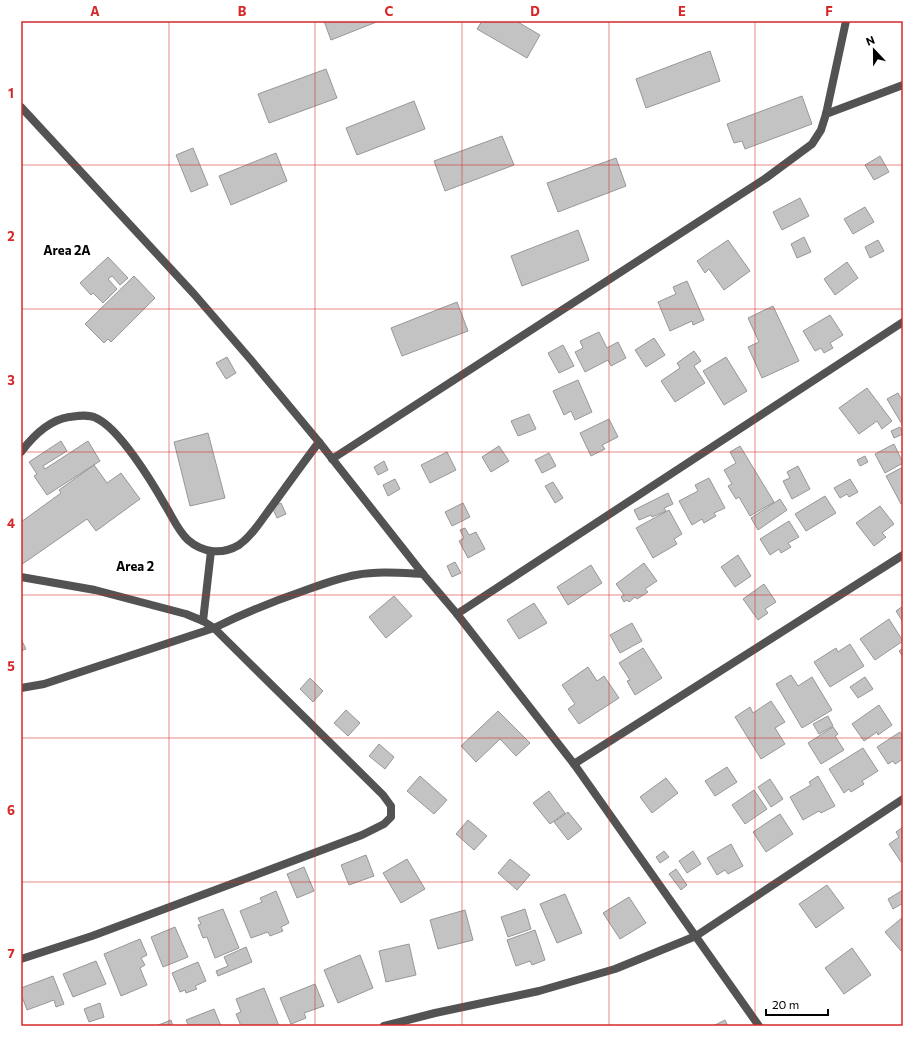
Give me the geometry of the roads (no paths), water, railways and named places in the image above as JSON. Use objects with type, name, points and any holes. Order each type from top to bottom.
[{"type":"street","points":[[332,459],[766,178],[812,144],[821,130],[826,114],[846,21]]},
{"type":"street","points":[[826,114],[903,84]]},
{"type":"street","points":[[21,107],[194,294],[251,360],[423,574],[457,614],[574,764],[758,1026]]},
{"type":"street","points":[[457,614],[903,322]]},
{"type":"street","points":[[21,452],[35,436],[60,418],[78,415],[96,418],[111,429],[132,453],[187,539],[199,548],[211,551],[223,551],[239,545],[254,531],[318,442]]},
{"type":"street","points":[[203,621],[211,551]]},
{"type":"street","points":[[574,764],[903,555]]},
{"type":"street","points":[[21,688],[44,684],[214,628],[239,615],[274,600],[328,582],[357,575],[389,573],[423,574]]},
{"type":"street","points":[[21,577],[95,590],[186,614],[203,621],[214,628],[383,795],[391,806],[392,817],[384,824],[362,835],[92,936],[21,959]]},
{"type":"street","points":[[384,1026],[435,1012],[539,991],[600,974],[696,936],[903,799]]},
{"type":"district","name":"Area 2A","points":[[67,250]]},
{"type":"district","name":"Area 2","points":[[135,566]]}]
